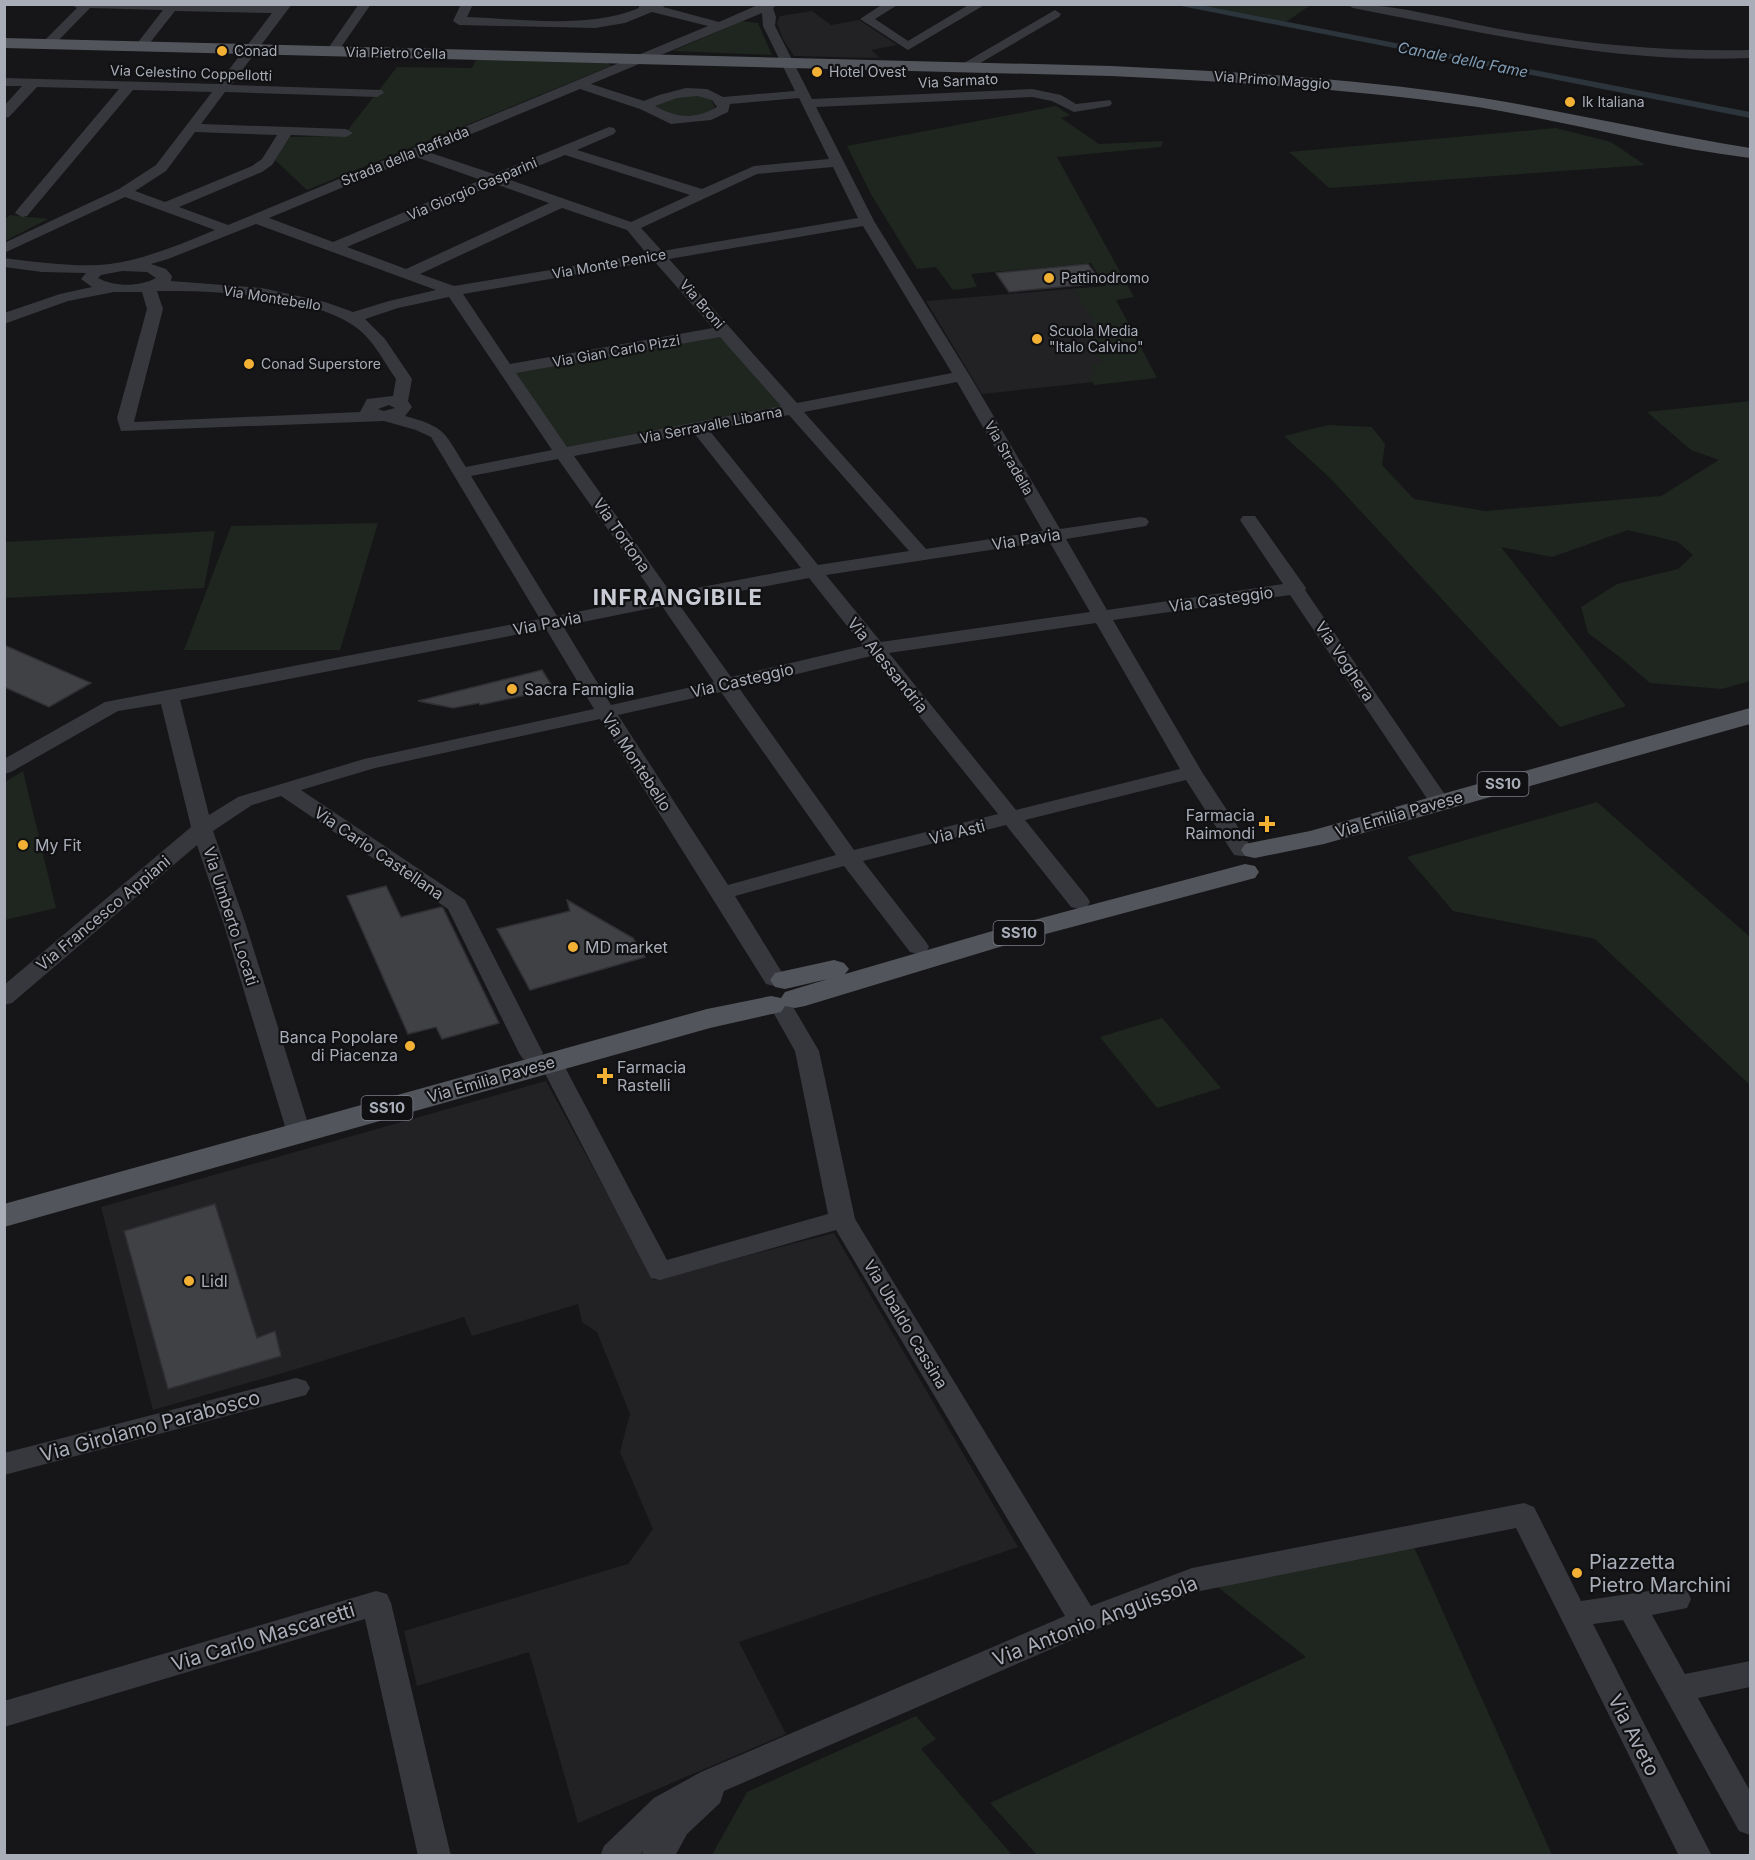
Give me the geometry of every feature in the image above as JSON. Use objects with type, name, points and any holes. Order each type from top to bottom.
[{"type":"main road","name":"Via Pietro Cella","points":[[4,41],[614,60],[647,57],[787,60]]},
{"type":"main road","name":"Via Pietro Cella","points":[[254,47],[335,47],[614,60]]},
{"type":"main road","name":"Via Primo Maggio","points":[[787,60],[911,54],[970,63],[1243,71],[1447,92],[1572,113],[1715,141],[1750,144]]},
{"type":"main road","name":"Via Primo Maggio","points":[[787,60],[1240,76],[1342,85],[1503,106],[1750,153]]},
{"type":"main road","name":"Via Emilia Pavese","points":[[777,992],[1006,936],[1314,838],[1750,716]]},
{"type":"main road","name":"Via Emilia Pavese","points":[[4,1197],[296,1125],[541,1058],[707,1019],[777,992],[918,946],[1079,902],[1750,730]]},
{"type":"main road","name":"Via Emilia Pavese","points":[[4,1216],[296,1125]]},
{"type":"street","points":[[76,4],[284,7]]},
{"type":"street","points":[[335,47],[365,4]]},
{"type":"street","points":[[467,4],[458,18],[459,21],[595,24],[621,20],[658,6]]},
{"type":"street","points":[[640,4],[658,6],[721,26]]},
{"type":"street","points":[[892,4],[866,19],[911,54],[980,4]]},
{"type":"street","points":[[1353,4],[1375,6],[1610,51],[1672,55],[1750,54]]},
{"type":"street","points":[[50,42],[87,5]]},
{"type":"street","points":[[143,44],[174,5]]},
{"type":"street","points":[[647,57],[769,6]]},
{"type":"street","name":"Via Stradella","points":[[769,6],[769,26],[867,221],[962,376],[1192,772],[1248,859]]},
{"type":"street","points":[[4,249],[124,192],[161,168],[284,7]]},
{"type":"street","points":[[970,63],[1055,14]]},
{"type":"street","points":[[741,17],[760,21],[769,26]]},
{"type":"street","name":"Strada della Raffalda","points":[[4,319],[41,304],[89,279],[96,272],[163,256],[579,84],[614,60],[691,38]]},
{"type":"street","name":"Via Celestino Coppellotti","points":[[4,82],[377,93]]},
{"type":"street","points":[[4,114],[33,83]]},
{"type":"street","points":[[579,84],[645,106],[671,120],[690,121],[718,113],[723,109],[721,101],[707,94],[686,92],[668,95],[645,106]]},
{"type":"street","points":[[22,213],[129,86]]},
{"type":"street","name":"Via Sarmato","points":[[721,101],[1032,93],[1056,98],[1074,108],[1105,103]]},
{"type":"street","points":[[192,128],[346,133]]},
{"type":"street","points":[[164,208],[257,170],[267,162],[287,130]]},
{"type":"street","name":"Via Giorgio Gasparini","points":[[334,247],[609,131]]},
{"type":"street","points":[[564,150],[703,194]]},
{"type":"street","name":"Via Broni","points":[[415,152],[632,227],[922,555]]},
{"type":"street","points":[[632,227],[754,170],[837,162]]},
{"type":"street","points":[[124,192],[228,230]]},
{"type":"street","points":[[407,274],[561,203]]},
{"type":"street","points":[[4,211],[68,219]]},
{"type":"street","points":[[255,218],[453,291]]},
{"type":"street","name":"Via Monte Penice","points":[[352,318],[394,304],[453,291],[867,221]]},
{"type":"street","points":[[163,256],[154,283],[155,309],[125,418],[128,427],[139,429],[341,418],[378,410],[402,400]]},
{"type":"street","points":[[4,262],[42,267],[89,279],[101,286],[121,288],[154,283]]},
{"type":"street","points":[[42,267],[114,267],[154,283]]},
{"type":"street","name":"Via Montebello","points":[[154,283],[300,300],[330,308],[352,318],[374,335],[404,379],[402,400],[422,426]]},
{"type":"street","name":"Strada della Raffalda","points":[[41,304],[121,288]]},
{"type":"street","name":"Via Tortona","points":[[453,291],[849,858],[918,946]]},
{"type":"street","name":"Via Gian Carlo Pizzi","points":[[506,370],[725,331]]},
{"type":"street","name":"Via Serravalle Libarna","points":[[461,473],[962,376]]},
{"type":"street","points":[[378,410],[402,400]]},
{"type":"street","name":"Via Montebello","points":[[378,410],[437,434],[605,711],[722,893],[777,992]]},
{"type":"street","name":"Via Alessandria","points":[[698,427],[1079,902]]},
{"type":"street","name":"Via Voghera","points":[[1250,520],[1439,802]]},
{"type":"street","name":"Via Pavia","points":[[8,762],[112,706],[814,572],[1140,522]]},
{"type":"street","name":"Via Casteggio","points":[[202,829],[245,801],[371,763],[875,649],[1297,588]]},
{"type":"street","name":"Via Umberto Locati","points":[[169,696],[202,829],[232,915],[296,1125]]},
{"type":"street","name":"Via Asti","points":[[722,893],[849,858],[1192,772]]},
{"type":"street","name":"Via Carlo Castellana","points":[[285,788],[457,905],[660,1271],[842,1219]]},
{"type":"street","name":"Via Francesco Appiani","points":[[4,998],[202,829]]},
{"type":"street","name":"Via Ubaldo Cassina","points":[[777,992],[807,1051],[842,1219],[1084,1621]]},
{"type":"street","name":"Via Girolamo Parabosco","points":[[4,1464],[296,1388]]},
{"type":"street","name":"Via Antonio Anguissola","points":[[616,1856],[665,1808],[681,1798],[752,1764],[1084,1621],[1192,1580],[1524,1515]]},
{"type":"street","name":"Via Aveto","points":[[1524,1515],[1696,1856]]},
{"type":"street","points":[[1573,1615],[1676,1599]]},
{"type":"street","name":"Via Carlo Mascaretti","points":[[4,1714],[376,1603],[435,1856]]},
{"type":"street","points":[[1631,1606],[1750,1821]]},
{"type":"street","points":[[1677,1689],[1750,1674]]},
{"type":"street","name":"Via Antonio Anguissola","points":[[657,1856],[676,1824],[691,1808],[752,1764]]},
{"type":"shaded area","points":[[1197,5],[1309,6],[1286,22]]},
{"type":"shaded area","points":[[812,11],[831,25],[859,20],[897,45],[871,50],[880,58],[794,56],[783,39],[777,23],[780,16]]},
{"type":"shaded area","points":[[742,21],[758,23],[772,55],[673,51]]},
{"type":"shaded area","points":[[477,58],[608,63],[611,66],[307,190],[275,160],[290,137],[343,136],[397,67],[472,68]]},
{"type":"shaded area","points":[[693,95],[711,99],[715,108],[700,117],[685,118],[670,114],[655,106],[655,104],[674,97]]},
{"type":"shaded area","points":[[1056,106],[1070,115],[1061,118],[1099,144],[1163,141],[1161,147],[1057,157],[1134,297],[1116,300],[1157,378],[1094,385],[1090,376],[1096,374],[1090,365],[1103,363],[1084,336],[1100,333],[1074,289],[1106,286],[1091,263],[971,274],[977,287],[953,290],[936,267],[917,269],[872,196],[847,146]]},
{"type":"shaded area","points":[[1556,128],[1611,142],[1645,165],[1329,188],[1289,152]]},
{"type":"shaded area","points":[[10,215],[48,219],[5,241],[5,219]]},
{"type":"shaded area","name":"Scuola Media \"Italo Calvino\"","points":[[1093,287],[1150,376],[982,394],[926,301]]},
{"type":"shaded area","points":[[723,334],[786,408],[568,450],[513,373]]},
{"type":"shaded area","points":[[1750,401],[1750,681],[1722,689],[1650,683],[1588,633],[1581,607],[1617,584],[1678,569],[1693,555],[1678,542],[1628,530],[1552,557],[1501,547],[1626,706],[1560,727],[1331,479],[1284,436],[1328,425],[1372,427],[1385,444],[1382,465],[1414,499],[1485,511],[1661,496],[1719,460],[1691,450],[1647,412]]},
{"type":"shaded area","points":[[378,523],[340,650],[184,650],[231,526]]},
{"type":"shaded area","points":[[215,531],[204,588],[5,598],[5,542]]},
{"type":"shaded area","name":"My Fit","points":[[23,771],[56,908],[5,920],[5,782]]},
{"type":"shaded area","points":[[1597,802],[1750,937],[1750,1085],[1595,939],[1453,911],[1407,857]]},
{"type":"shaded area","points":[[1162,1018],[1221,1088],[1157,1108],[1100,1037]]},
{"type":"shaded area","points":[[546,1081],[654,1280],[834,1233],[1018,1547],[739,1642],[786,1734],[578,1823],[529,1652],[417,1686],[404,1631],[628,1564],[653,1529],[620,1452],[630,1414],[597,1332],[582,1322],[578,1304],[472,1336],[464,1317],[153,1410],[101,1207]]},
{"type":"shaded area","points":[[1414,1547],[1552,1855],[1037,1855],[990,1803],[1306,1657],[1215,1585]]},
{"type":"shaded area","points":[[916,1716],[936,1739],[921,1749],[1012,1855],[712,1855],[747,1792]]},
{"type":"building","name":"Pattinodromo","points":[[1088,264],[1102,283],[1009,292],[996,273]]},
{"type":"building","points":[[4,645],[91,683],[49,707],[4,687]]},
{"type":"building","name":"Sacra Famiglia","points":[[542,670],[554,689],[480,705],[479,703],[453,708],[418,701]]},
{"type":"building","points":[[386,886],[401,917],[443,908],[499,1023],[442,1039],[436,1027],[408,1034],[347,896]]},
{"type":"building","name":"MD market","points":[[567,900],[633,938],[645,957],[530,990],[497,929],[570,911]]},
{"type":"building","name":"Lidl","points":[[215,1204],[257,1338],[275,1331],[281,1356],[168,1389],[124,1231]]},
{"type":"waterway","name":"Canale della Fame","points":[[1176,4],[1750,115]]},
{"type":"place","name":"Conad","points":[[222,51]]},
{"type":"place","name":"Hotel Ovest","points":[[817,72]]},
{"type":"place","name":"Ik Italiana","points":[[1570,102]]},
{"type":"place","name":"Pattinodromo","points":[[1049,278]]},
{"type":"place","name":"Scuola Media \"Italo Calvino\"","points":[[1037,339]]},
{"type":"place","name":"Conad Superstore","points":[[249,364]]},
{"type":"place","name":"Sacra Famiglia","points":[[512,689]]},
{"type":"place","name":"Farmacia Raimondi","points":[[1267,824]]},
{"type":"place","name":"My Fit","points":[[23,845]]},
{"type":"place","name":"MD market","points":[[573,947]]},
{"type":"place","name":"Banca Popolare di Piacenza","points":[[410,1046]]},
{"type":"place","name":"Farmacia Rastelli","points":[[605,1076]]},
{"type":"place","name":"Lidl","points":[[189,1281]]},
{"type":"place","name":"Piazzetta Pietro Marchini","points":[[1577,1573]]},
{"type":"district","name":"INFRANGIBILE","points":[[678,597]]}]
